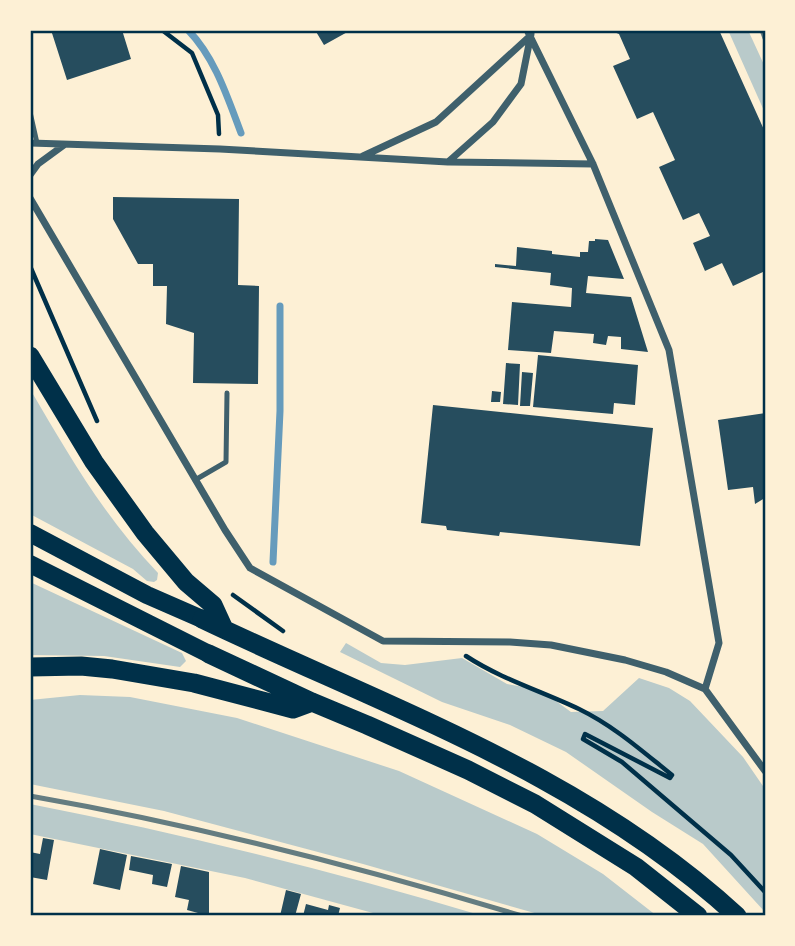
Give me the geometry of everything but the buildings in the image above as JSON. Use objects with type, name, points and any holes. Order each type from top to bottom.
[{"type":"highway","points":[[30,356],[94,462],[145,533],[186,582],[214,604],[224,629]]},
{"type":"highway","points":[[202,619],[468,741],[561,788],[636,835],[713,894],[737,916]]},
{"type":"highway","points":[[209,654],[536,804],[636,867],[698,916]]},
{"type":"highway","points":[[30,667],[81,666],[112,669],[194,683],[293,709],[312,702]]},
{"type":"main road","points":[[30,533],[147,595],[202,619]]},
{"type":"main road","points":[[30,564],[209,654]]},
{"type":"street","points":[[359,158],[436,122],[530,32]]},
{"type":"street","points":[[448,162],[493,122],[521,84],[530,32]]},
{"type":"street","points":[[530,32],[593,164],[669,350],[719,643],[705,689]]},
{"type":"street","points":[[33,143],[220,149],[448,162],[593,164]]},
{"type":"street","points":[[30,175],[38,164],[64,145]]},
{"type":"street","points":[[30,198],[195,480],[250,568],[383,641],[551,645],[591,652],[666,672],[705,689],[765,771]]},
{"type":"lane","points":[[30,112],[33,143]]},
{"type":"lane","points":[[195,480],[226,462],[227,393]]},
{"type":"path","points":[[162,30],[192,53],[218,115],[220,149]]},
{"type":"path","points":[[463,642],[466,656],[475,662],[580,710],[620,733],[672,775],[670,778],[585,734],[583,739],[622,762],[732,855],[765,892]]},
{"type":"shaded area","points":[[728,30],[748,30],[765,67],[765,113]]},
{"type":"shaded area","points":[[30,389],[104,508],[158,573],[154,582],[147,581],[133,569],[30,514]]},
{"type":"shaded area","points":[[30,582],[182,653],[186,661],[180,667],[104,656],[30,655]]},
{"type":"shaded area","points":[[346,643],[381,663],[405,665],[462,658],[507,684],[541,690],[571,712],[603,711],[639,678],[669,688],[690,701],[743,757],[765,789],[765,912],[703,844],[566,752],[510,725],[442,702],[340,652]]},
{"type":"shaded area","points":[[80,695],[130,697],[237,718],[399,771],[537,834],[603,874],[657,916],[545,916],[164,811],[30,784],[30,700]]},
{"type":"shaded area","points":[[30,804],[258,854],[483,916],[384,916],[245,878],[30,834]]},
{"type":"waterway","points":[[188,30],[213,65],[241,133]]},
{"type":"waterway","points":[[273,562],[280,411],[280,306]]},
{"type":"railway","points":[[762,30],[765,38]]},
{"type":"railway","points":[[30,796],[278,848],[522,916]]}]
